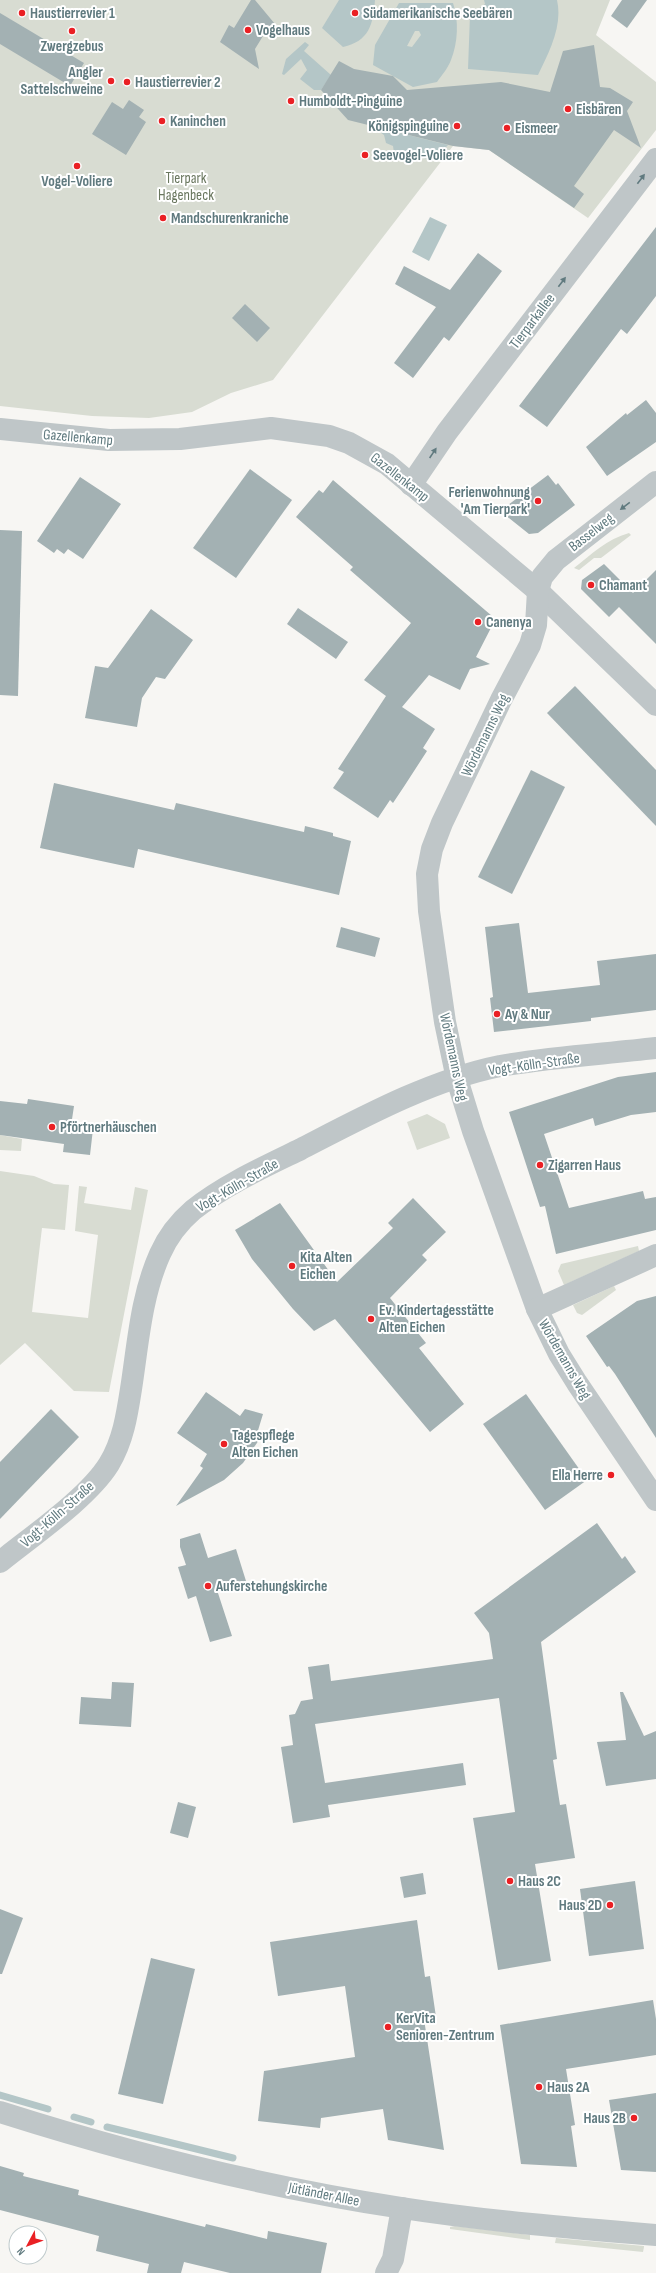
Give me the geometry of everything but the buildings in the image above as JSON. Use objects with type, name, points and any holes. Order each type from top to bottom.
[{"type":"street","name":"Tierparkallee","points":[[411,485],[447,432],[656,159]]},
{"type":"street","name":"Gazellenkamp","points":[[0,429],[109,440],[180,439],[271,428],[302,431],[342,440],[368,451],[387,464],[538,591],[656,705]]},
{"type":"street","name":"Basselweg","points":[[538,591],[542,577],[556,560],[656,482]]},
{"type":"street","name":"Wördemanns Weg","points":[[538,591],[536,625],[530,645],[501,700],[442,823],[432,849],[427,874],[429,911],[446,1022],[457,1079],[473,1131],[537,1309],[559,1354],[577,1383],[656,1500]]},
{"type":"street","name":"Vogt-Kölln-Straße","points":[[0,1562],[90,1488],[109,1464],[116,1449],[126,1419],[150,1280],[161,1251],[177,1226],[207,1200],[275,1162],[399,1102],[457,1079],[501,1066],[656,1048]]},
{"type":"street","points":[[537,1309],[656,1256]]},
{"type":"street","name":"Jütländer Allee","points":[[0,2112],[95,2142],[172,2162],[237,2177],[402,2208],[575,2228],[656,2235]]},
{"type":"street","points":[[386,2273],[394,2254],[402,2208]]},
{"type":"green space","name":"Tierpark Hagenbeck","points":[[0,0],[610,0],[596,35],[656,82],[656,130],[588,218],[489,150],[453,146],[273,380],[231,393],[192,412],[149,418],[92,416],[0,406]]},
{"type":"green space","points":[[629,533],[631,535],[601,558],[594,558],[579,570],[574,568],[607,543]]},
{"type":"green space","points":[[427,1114],[445,1124],[450,1138],[417,1150],[407,1122]]},
{"type":"green space","points":[[0,1135],[22,1139],[21,1151],[0,1150]]},
{"type":"green space","points":[[0,1171],[34,1176],[54,1184],[69,1185],[65,1230],[42,1228],[32,1312],[88,1318],[98,1235],[75,1231],[79,1186],[87,1187],[84,1203],[131,1210],[135,1187],[148,1190],[109,1392],[74,1391],[25,1343],[0,1365]]},
{"type":"green space","points":[[638,1246],[639,1251],[564,1285],[558,1271],[561,1264]]},
{"type":"green space","points":[[614,1286],[616,1290],[582,1315],[577,1313],[573,1305]]},
{"type":"green space","points":[[455,2226],[530,2235],[530,2240],[450,2229],[450,2227]]},
{"type":"green space","points":[[556,2238],[644,2247],[643,2252],[555,2243]]},
{"type":"shaded area","points":[[339,0],[375,0],[373,17],[368,31],[359,41],[343,47],[322,28]]},
{"type":"shaded area","points":[[484,0],[557,0],[557,29],[538,75],[468,69],[470,15],[485,4]]},
{"type":"shaded area","points":[[399,3],[453,3],[457,24],[455,46],[450,63],[437,82],[413,87],[373,65],[375,45]],"holes":[[[415,31],[419,31],[421,35],[412,47],[407,46]]]},
{"type":"shaded area","points":[[305,42],[309,45],[304,51],[331,75],[321,90],[314,90],[300,79],[307,70],[301,59],[284,75],[282,74],[286,59]]},
{"type":"shaded area","points":[[372,126],[448,145],[433,161],[420,157],[416,152],[400,158],[394,153],[393,146],[386,143],[384,135]]},
{"type":"shaded area","points":[[430,217],[447,225],[429,261],[412,252]]},
{"type":"waterway","points":[[0,2095],[48,2109]]},
{"type":"waterway","points":[[74,2117],[91,2122]]},
{"type":"waterway","points":[[107,2127],[233,2158]]},
{"type":"place","name":"Haustierrevier 1","points":[[22,13]]},
{"type":"place","name":"Südamerikanische Seebären","points":[[355,13]]},
{"type":"place","name":"Vogelhaus","points":[[248,30]]},
{"type":"place","name":"Zwergzebus","points":[[72,31]]},
{"type":"place","name":"Angler Sattelschweine","points":[[111,81]]},
{"type":"place","name":"Haustierrevier 2","points":[[127,82]]},
{"type":"place","name":"Humboldt-Pinguine","points":[[291,101]]},
{"type":"place","name":"Eisbären","points":[[568,109]]},
{"type":"place","name":"Kaninchen","points":[[162,121]]},
{"type":"place","name":"Königspinguine","points":[[457,126]]},
{"type":"place","name":"Eismeer","points":[[507,128]]},
{"type":"place","name":"Seevogel-Voliere","points":[[365,155]]},
{"type":"place","name":"Vogel-Voliere","points":[[77,166]]},
{"type":"place","name":"Mandschurenkraniche","points":[[163,218]]},
{"type":"place","name":"Ferienwohnung 'Am Tierpark'","points":[[538,501]]},
{"type":"place","name":"Chamant","points":[[591,585]]},
{"type":"place","name":"Canenya","points":[[478,622]]},
{"type":"place","name":"Ay & Nur","points":[[497,1014]]},
{"type":"place","name":"Pförtnerhäuschen","points":[[52,1127]]},
{"type":"place","name":"Zigarren Haus","points":[[540,1165]]},
{"type":"place","name":"Kita Alten Eichen","points":[[292,1266]]},
{"type":"place","name":"Ev. Kindertagesstätte Alten Eichen","points":[[371,1319]]},
{"type":"place","name":"Tagespflege Alten Eichen","points":[[224,1444]]},
{"type":"place","name":"Ella Herre","points":[[611,1475]]},
{"type":"place","name":"Auferstehungskirche","points":[[208,1586]]},
{"type":"place","name":"Haus 2C","points":[[510,1881]]},
{"type":"place","name":"Haus 2D","points":[[610,1905]]},
{"type":"place","name":"KerVita Senioren-Zentrum","points":[[388,2027]]},
{"type":"place","name":"Haus 2A","points":[[539,2087]]},
{"type":"place","name":"Haus 2B","points":[[634,2118]]}]
